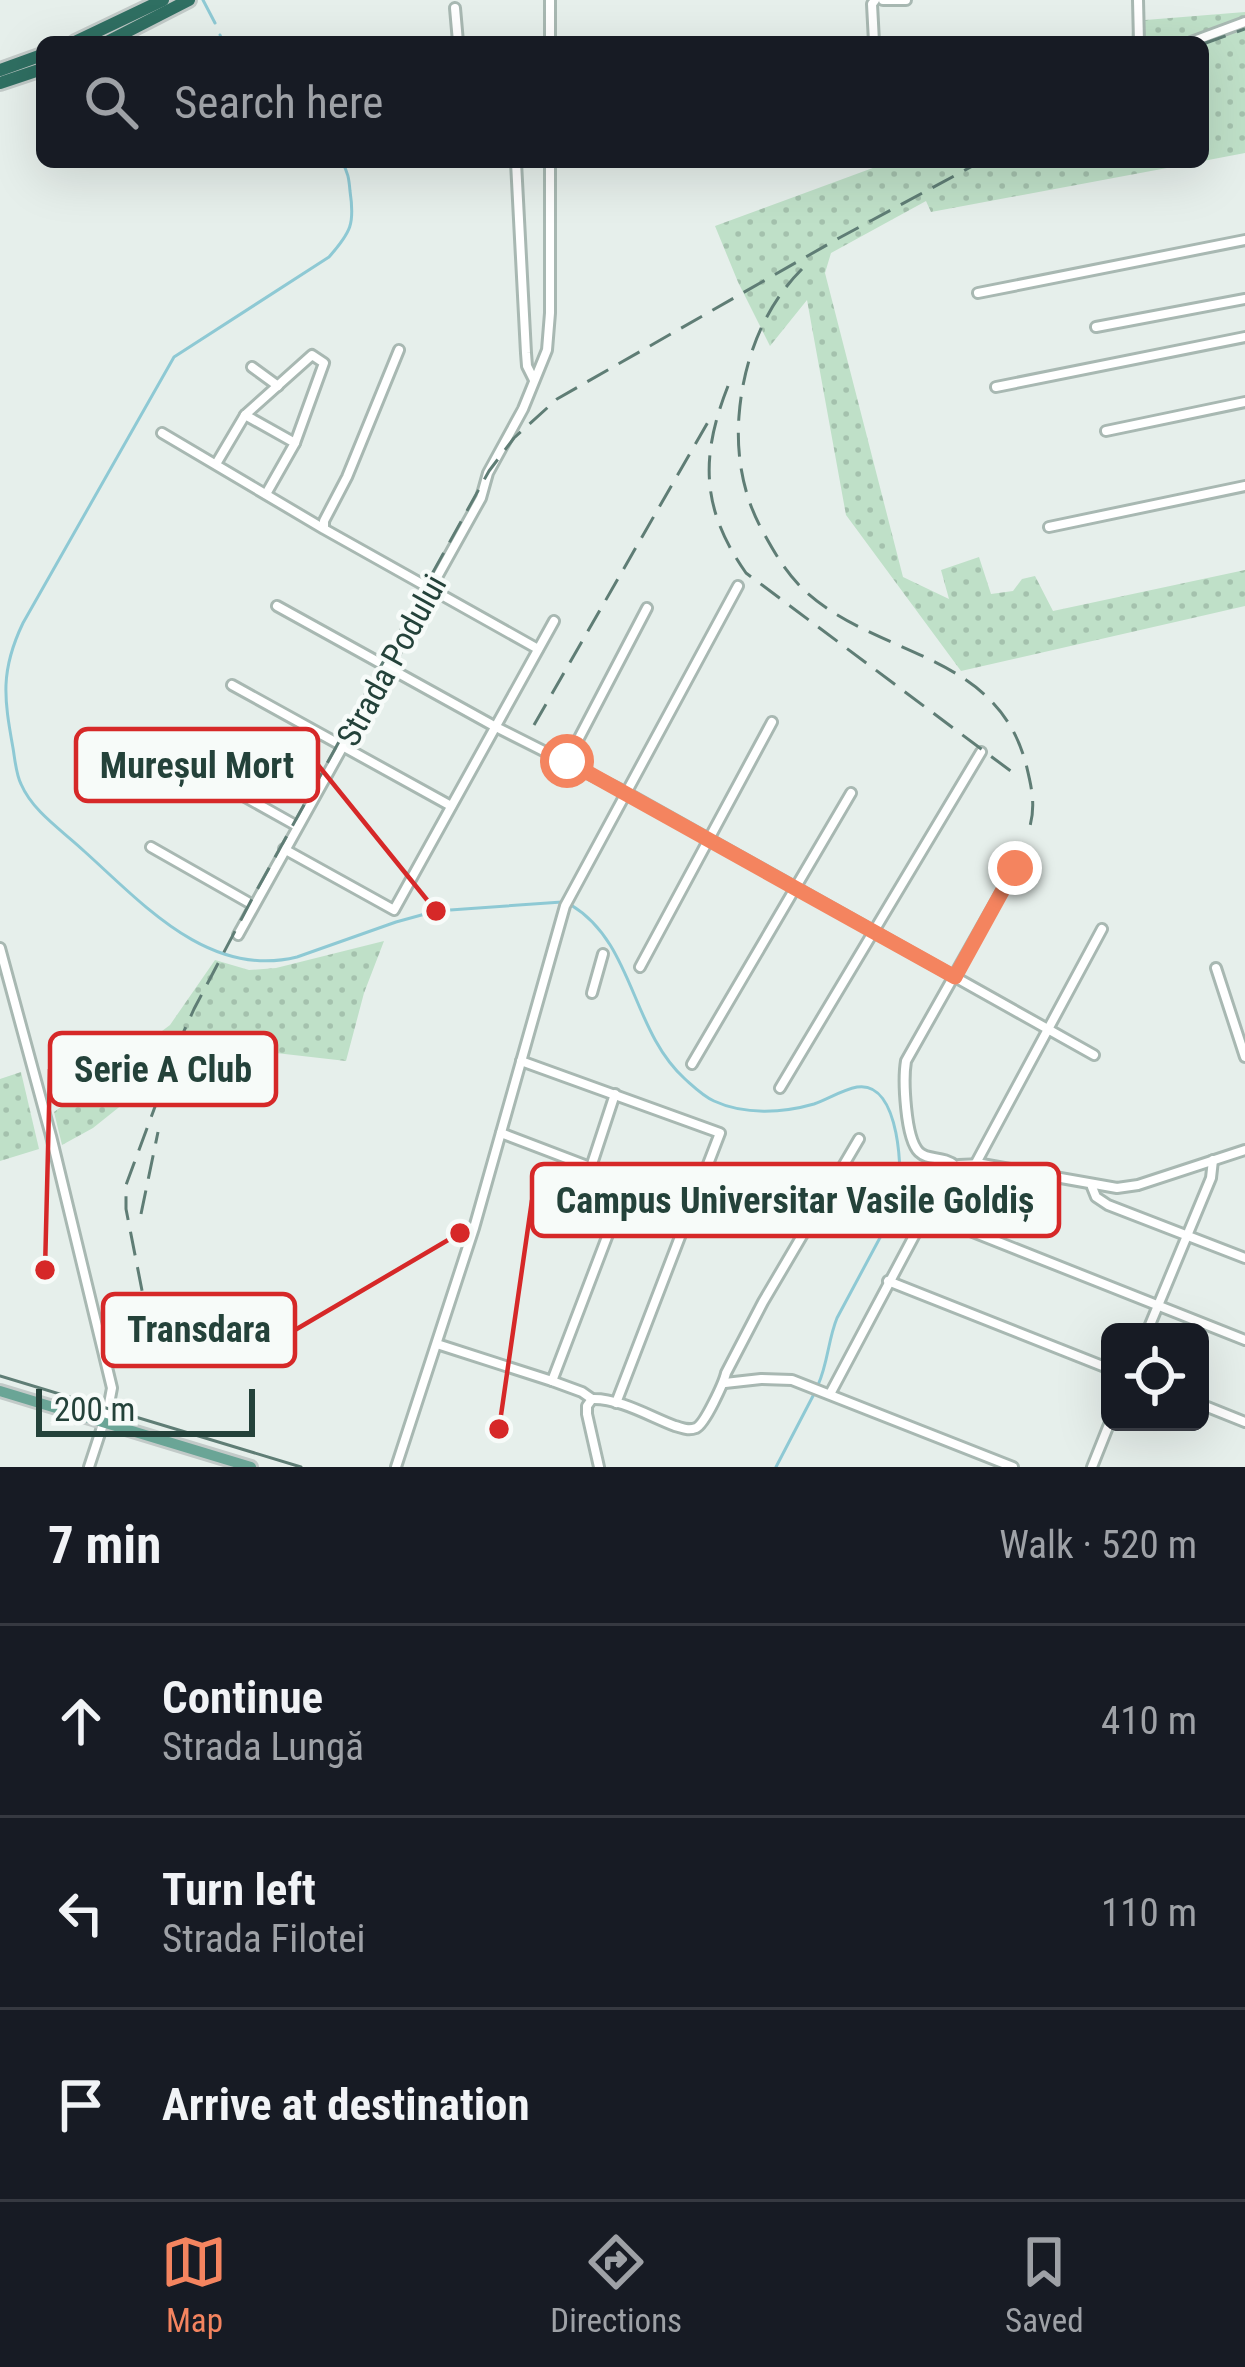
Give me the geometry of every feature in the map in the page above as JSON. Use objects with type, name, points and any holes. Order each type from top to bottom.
[{"type":"highway","points":[[88,36],[163,0]]},
{"type":"highway","points":[[119,36],[184,3]]},
{"type":"highway","points":[[0,70],[36,58]]},
{"type":"highway","points":[[0,83],[36,71]]},
{"type":"main road","points":[[0,1391],[251,1467]]},
{"type":"street","points":[[550,0],[550,36]]},
{"type":"street","points":[[874,36],[872,4],[906,0]]},
{"type":"street","points":[[1138,0],[1139,36]]},
{"type":"street","points":[[455,8],[457,36]]},
{"type":"street","points":[[1207,36],[1245,22]]},
{"type":"street","points":[[516,168],[527,366],[535,381]]},
{"type":"street","name":"Strada Podului","points":[[238,935],[481,498],[488,473],[524,409],[550,336],[550,168]]},
{"type":"street","points":[[978,293],[1245,240]]},
{"type":"street","points":[[1096,327],[1245,298]]},
{"type":"street","points":[[996,387],[1245,337]]},
{"type":"street","points":[[324,529],[399,350]]},
{"type":"street","points":[[215,464],[245,415],[312,355],[324,362],[295,443],[266,494]]},
{"type":"street","points":[[252,368],[278,386]]},
{"type":"street","points":[[1106,430],[1245,402]]},
{"type":"street","points":[[245,415],[295,443]]},
{"type":"street","points":[[162,433],[538,649]]},
{"type":"street","points":[[1049,527],[1245,486]]},
{"type":"street","points":[[396,1467],[501,1132],[565,906],[738,586]]},
{"type":"street","points":[[277,606],[494,726],[626,792],[1094,1055]]},
{"type":"street","points":[[567,761],[647,608]]},
{"type":"street","points":[[284,849],[394,910],[554,621]]},
{"type":"street","points":[[232,685],[451,806]]},
{"type":"street","points":[[640,967],[772,722]]},
{"type":"street","points":[[780,1088],[981,752]]},
{"type":"street","points":[[203,773],[297,826]]},
{"type":"street","points":[[692,1064],[851,793]]},
{"type":"street","points":[[151,847],[253,905]]},
{"type":"street","points":[[956,1166],[946,1158],[924,1156],[917,1150],[905,1097],[906,1061],[1015,868]]},
{"type":"street","points":[[971,1163],[1102,929]]},
{"type":"street","points":[[0,948],[110,1377],[112,1396],[89,1467]]},
{"type":"street","points":[[592,993],[603,954]]},
{"type":"street","points":[[1216,968],[1245,1057]]},
{"type":"street","points":[[521,1061],[720,1133],[616,1403]]},
{"type":"street","points":[[591,1167],[616,1094]]},
{"type":"street","points":[[501,1132],[692,1206]]},
{"type":"street","points":[[437,1344],[692,1429],[704,1422],[763,1303],[859,1139]]},
{"type":"street","points":[[830,1394],[925,1213],[956,1166],[971,1163],[1092,1186],[1127,1187],[1245,1150]]},
{"type":"street","points":[[1151,1323],[1214,1160]]},
{"type":"street","points":[[552,1381],[628,1182]]},
{"type":"street","points":[[1092,1186],[1096,1197],[1108,1205],[1245,1258]]},
{"type":"street","points":[[925,1213],[1245,1340]]},
{"type":"street","points":[[888,1281],[1101,1365]]},
{"type":"street","points":[[725,1383],[779,1378],[814,1387],[1013,1467]]},
{"type":"street","points":[[592,1399],[587,1414],[599,1467]]},
{"type":"street","points":[[1209,1408],[1245,1422]]},
{"type":"street","points":[[1092,1467],[1106,1431]]},
{"type":"green space","points":[[1245,12],[1245,153],[1209,160],[1209,36],[1132,36],[1133,21]]},
{"type":"green space","points":[[873,168],[1167,168],[931,212],[926,201],[831,253],[825,273],[903,577],[949,599],[941,570],[979,557],[991,594],[1013,591],[1022,579],[1035,576],[1053,611],[1245,570],[1245,606],[961,671],[846,515],[807,300],[770,346],[715,226]]},
{"type":"green space","points":[[384,941],[346,1061],[232,1048],[174,1056],[161,1082],[148,1084],[93,1128],[62,1145],[54,1112],[170,1025],[215,960],[249,970],[276,968]]},
{"type":"green space","points":[[21,1072],[39,1149],[0,1161],[0,1079]]},
{"type":"waterway","points":[[203,0],[215,23]]},
{"type":"waterway","points":[[344,168],[352,212],[342,241],[329,257],[174,357],[23,623],[10,656],[6,685],[18,776],[41,812],[154,914],[206,947],[235,957],[265,961],[297,957],[436,911],[562,902]]},
{"type":"waterway","points":[[571,905],[608,941],[667,1059],[706,1097],[738,1109],[777,1111],[814,1104],[857,1087],[872,1089],[891,1114],[899,1153],[898,1204],[837,1318],[818,1385]]},
{"type":"waterway","points":[[776,1467],[814,1394]]},
{"type":"tram line","points":[[0,1376],[301,1467]]},
{"type":"railway","points":[[1209,42],[1245,29]]},
{"type":"railway","points":[[149,1326],[126,1209],[126,1185],[179,1042],[253,897],[489,471],[514,438],[557,399],[969,168]]},
{"type":"railway","points":[[802,269],[766,318],[750,356],[741,396],[740,460],[755,517],[804,590],[865,630],[962,677],[989,699],[1011,727],[1026,764],[1033,802],[1030,826]]},
{"type":"railway","points":[[728,386],[713,436],[710,482],[720,527],[746,573],[1016,775]]},
{"type":"railway","points":[[534,725],[708,422]]},
{"type":"railway","points":[[141,1214],[158,1132]]},
{"type":"place","name":"Mureșul Mort","points":[[436,911]]},
{"type":"place","name":"Transdara","points":[[460,1233]]},
{"type":"place","name":"Serie A Club","points":[[45,1270]]},
{"type":"place","name":"Campus Universitar Vasile Goldiș","points":[[499,1429]]},
{"type":"route","points":[[567,761],[955,977],[1015,868]]}]
